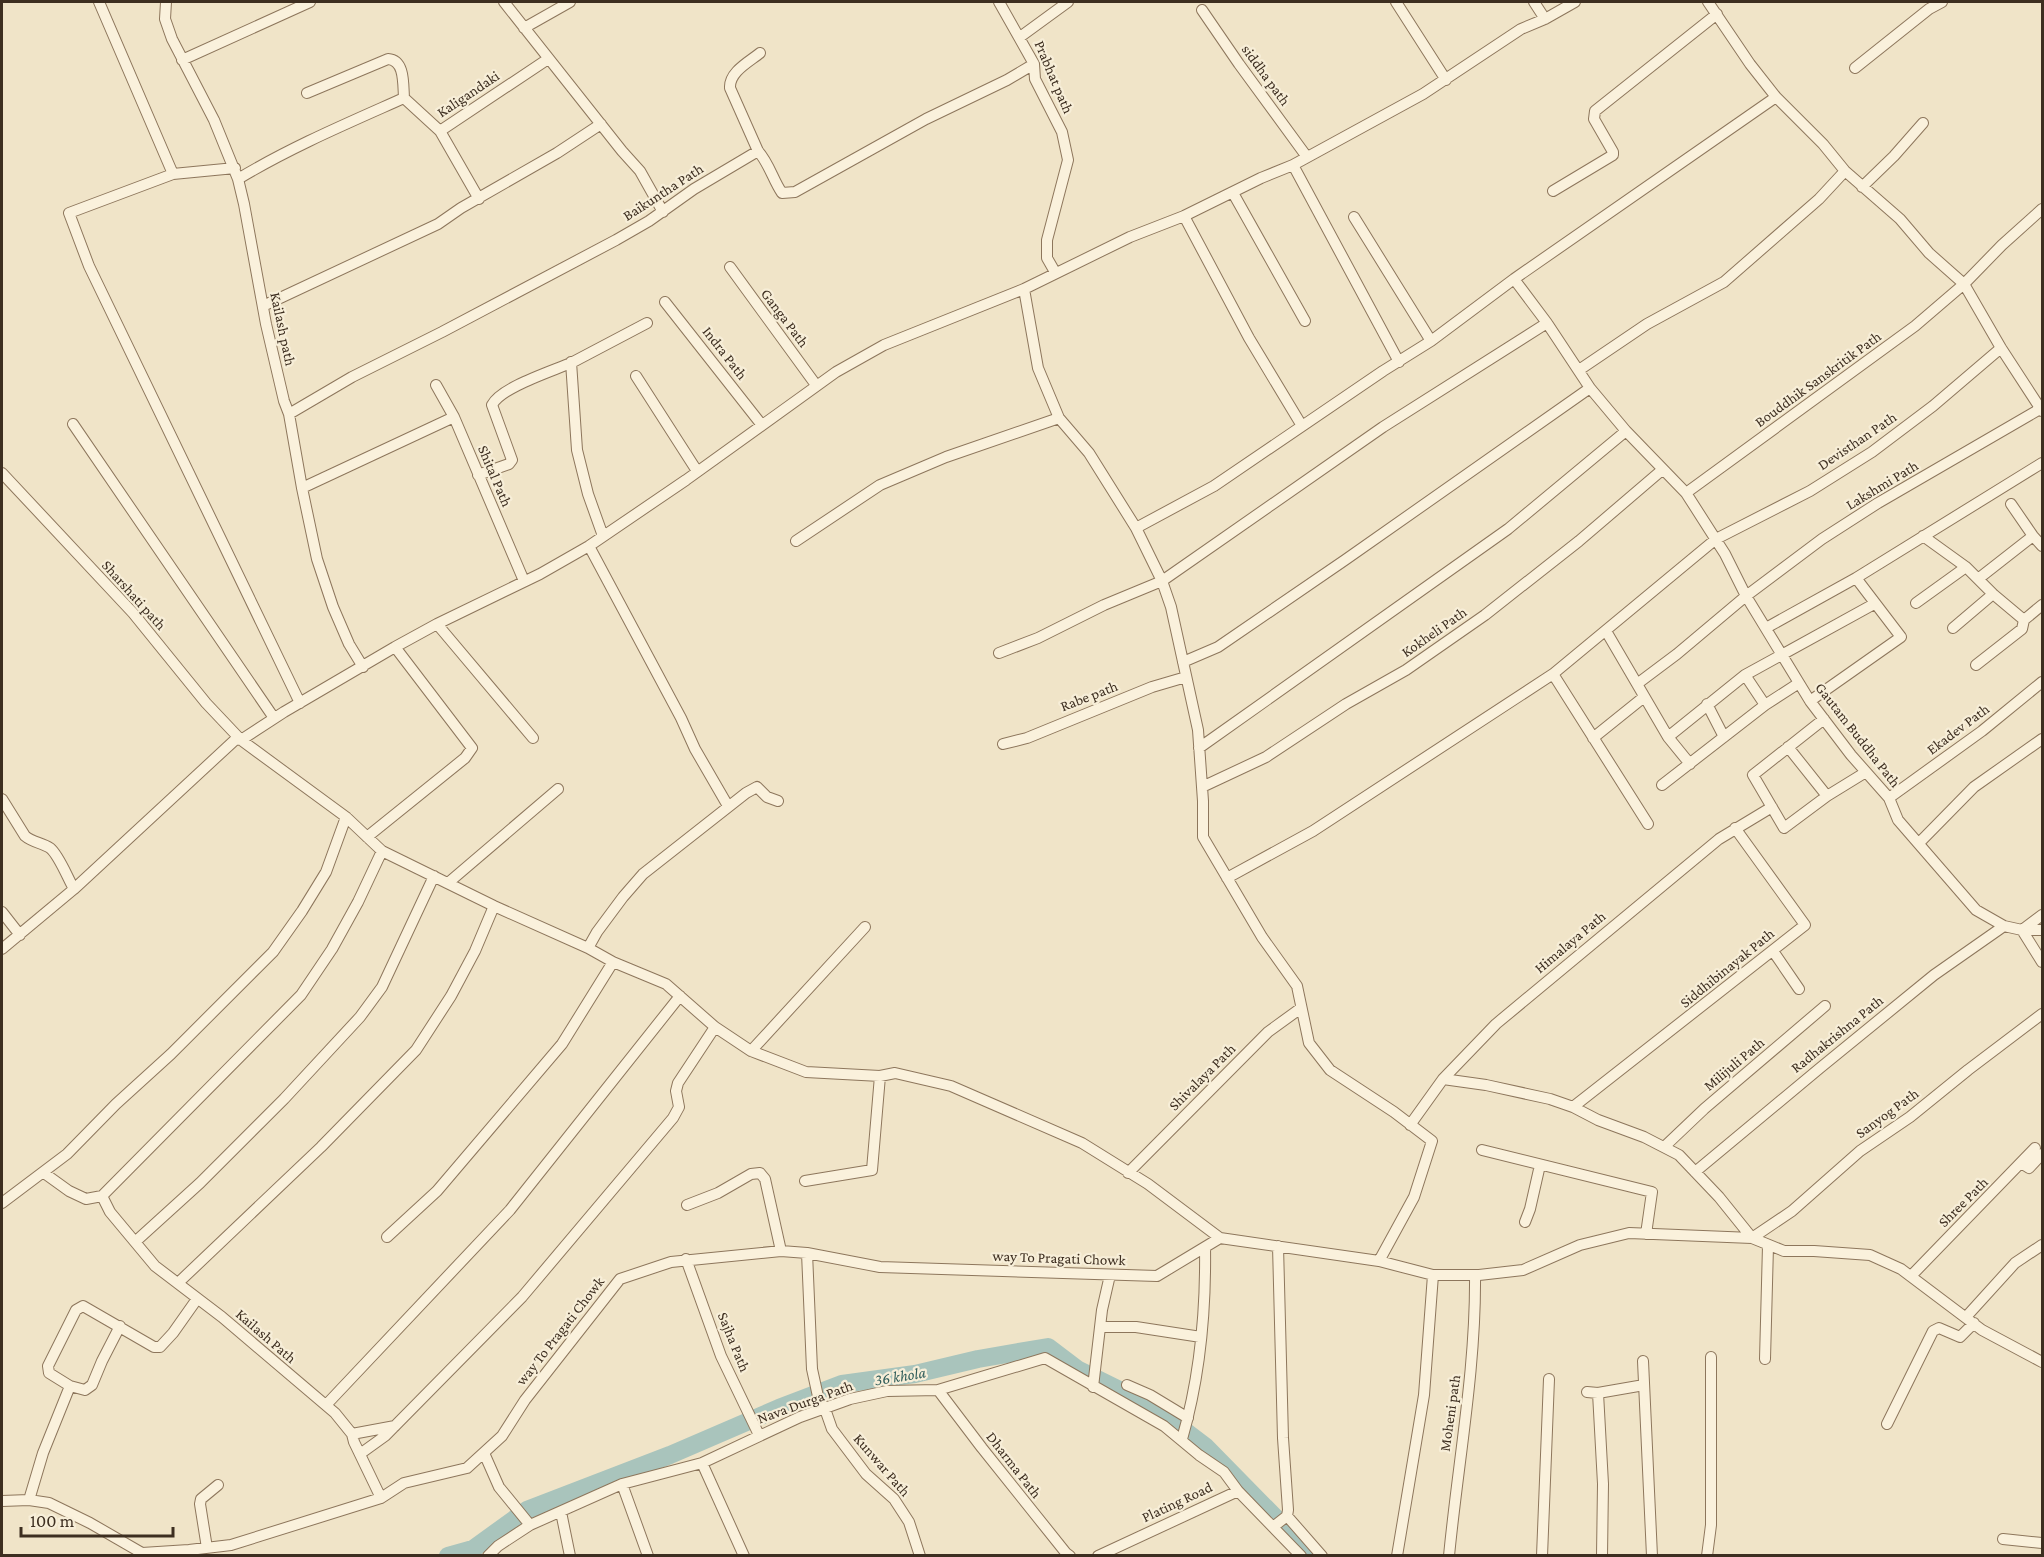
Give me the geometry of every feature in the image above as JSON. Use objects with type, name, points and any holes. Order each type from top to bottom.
[{"type":"street","points":[[99,2],[173,174]]},
{"type":"street","name":"Kailash path","points":[[166,2],[165,19],[172,39],[214,120],[235,168],[266,324],[289,414],[317,559],[333,607],[363,667]]},
{"type":"street","points":[[182,60],[310,2]]},
{"type":"street","points":[[504,2],[640,171],[663,212]]},
{"type":"street","points":[[524,28],[570,2]]},
{"type":"street","name":"Prabhat path","points":[[999,2],[1034,64],[1035,79],[1062,132],[1068,160],[1047,240],[1047,258],[1055,272]]},
{"type":"street","points":[[1020,37],[1068,2]]},
{"type":"street","points":[[1396,2],[1446,80]]},
{"type":"street","points":[[1534,2],[1545,19]]},
{"type":"street","points":[[2,949],[74,889],[236,739],[241,740],[274,718],[436,624],[540,574],[589,546],[836,372],[884,345],[1024,289],[1130,237],[1184,216],[1293,165],[1346,138],[1446,80],[1521,29],[1575,2]]},
{"type":"street","points":[[1708,2],[1750,64],[1776,97],[1823,144],[1845,171],[1900,219],[1929,253],[1964,284],[2001,348],[2041,410]]},
{"type":"street","points":[[1855,68],[1929,9],[1942,2]]},
{"type":"street","name":"siddha path","points":[[1202,10],[1307,157]]},
{"type":"street","points":[[1553,191],[1613,155],[1594,119],[1597,109],[1716,15]]},
{"type":"street","points":[[760,53],[733,75],[729,82],[758,151],[767,163],[775,184],[782,194],[795,192],[926,119],[1007,80],[1034,64]]},
{"type":"street","points":[[307,93],[388,59],[395,59],[399,64],[404,98],[440,131]]},
{"type":"street","name":"Kaligandaki","points":[[479,199],[440,131],[548,59]]},
{"type":"street","points":[[1136,528],[1214,486],[1431,341],[1514,279],[1776,97]]},
{"type":"street","points":[[238,179],[340,126],[404,98]]},
{"type":"street","points":[[1862,187],[1923,123]]},
{"type":"street","points":[[263,306],[438,224],[601,124]]},
{"type":"street","name":"Baikuntha Path","points":[[289,414],[352,377],[616,240],[758,151]]},
{"type":"street","points":[[1293,165],[1399,362]]},
{"type":"street","points":[[235,168],[173,174],[69,213],[89,266],[300,703]]},
{"type":"street","points":[[1579,370],[1647,324],[1724,282],[1819,199],[1845,171]]},
{"type":"street","points":[[1233,193],[1305,321]]},
{"type":"street","name":"Bouddhik Sanskritik Path","points":[[1686,493],[1915,326],[1964,284],[2002,245],[2043,209]]},
{"type":"street","points":[[1184,216],[1249,338],[1302,426]]},
{"type":"street","points":[[1354,217],[1431,341]]},
{"type":"street","name":"Ganga Path","points":[[730,267],[816,385]]},
{"type":"street","name":"Gautam Buddha Path","points":[[1514,279],[1547,323],[1590,388],[1626,431],[1686,493],[1716,539],[1746,596],[1810,701],[1889,798],[1898,820],[1976,910],[2004,926],[2022,930],[2043,930]]},
{"type":"street","points":[[1024,289],[1038,368],[1059,418],[1089,453],[1136,528],[1162,581],[1171,607],[1198,730],[1203,837],[1262,937],[1298,986],[1309,1043],[1330,1070],[1432,1141],[1414,1197],[1379,1261]]},
{"type":"street","name":"Indra Path","points":[[665,302],[761,424]]},
{"type":"street","points":[[478,475],[508,464],[512,460],[492,405],[494,401],[515,386],[571,362],[647,322]]},
{"type":"street","points":[[999,653],[1038,638],[1104,605],[1162,581],[1383,427],[1547,323]]},
{"type":"street","name":"Devisthan Path","points":[[1227,878],[1313,831],[1553,674],[1716,539],[1810,491],[1872,452],[1933,406],[2001,348]]},
{"type":"street","points":[[571,362],[577,450],[588,494],[603,536]]},
{"type":"street","points":[[636,376],[697,471]]},
{"type":"street","name":"Shital Path","points":[[436,385],[454,417],[524,581]]},
{"type":"street","points":[[1183,662],[1218,647],[1590,388]]},
{"type":"street","name":"Lakshmi Path","points":[[1637,684],[1746,596],[1822,539],[1878,503],[2041,410]]},
{"type":"street","points":[[302,488],[454,417]]},
{"type":"street","points":[[796,542],[880,485],[946,457],[1059,418]]},
{"type":"street","points":[[72,424],[274,718]]},
{"type":"street","points":[[1199,748],[1508,529],[1626,431]]},
{"type":"street","points":[[1766,628],[1856,579],[2043,463]]},
{"type":"street","name":"Kokheli Path","points":[[1202,787],[1266,757],[1346,704],[1406,670],[1485,615],[1579,541],[1662,470]]},
{"type":"street","name":"Sharshati path","points":[[2,473],[133,613],[206,703],[241,740],[346,817],[382,850],[494,906],[588,948],[613,962],[666,984],[715,1027],[751,1051],[806,1072],[880,1076],[895,1073],[951,1086],[1082,1143],[1148,1184],[1220,1238]]},
{"type":"street","points":[[2011,504],[2033,536],[2043,546]]},
{"type":"street","points":[[1923,536],[1966,567],[2024,620]]},
{"type":"street","points":[[1978,579],[2033,536]]},
{"type":"street","points":[[589,546],[695,749],[728,807]]},
{"type":"street","points":[[1916,603],[1966,567]]},
{"type":"street","points":[[1810,701],[1901,637],[1856,579]]},
{"type":"street","points":[[1953,627],[1993,594]]},
{"type":"street","points":[[1668,737],[1745,675],[1874,604]]},
{"type":"street","points":[[1976,665],[2022,629],[2024,620],[2043,605]]},
{"type":"street","points":[[436,624],[533,738]]},
{"type":"street","points":[[1606,631],[1668,737],[1690,765]]},
{"type":"street","points":[[368,837],[465,758],[472,748],[394,647]]},
{"type":"street","points":[[1553,674],[1648,824]]},
{"type":"street","points":[[1745,675],[1765,705]]},
{"type":"street","name":"Rabe path","points":[[1003,744],[1027,738],[1152,687],[1186,677]]},
{"type":"street","name":"Ekadev Path","points":[[1889,798],[1982,731],[2043,682]]},
{"type":"street","points":[[1662,785],[1765,705],[1799,683]]},
{"type":"street","points":[[1593,738],[1644,697]]},
{"type":"street","points":[[1707,704],[1724,737]]},
{"type":"street","points":[[1824,719],[1753,775],[1784,828],[1827,796],[1866,772]]},
{"type":"street","points":[[1918,843],[1974,787],[2043,739]]},
{"type":"street","points":[[1788,747],[1827,796]]},
{"type":"street","points":[[588,948],[616,905],[643,874],[728,807],[757,787],[767,797],[778,801]]},
{"type":"street","points":[[448,883],[558,789]]},
{"type":"street","points":[[2,799],[29,839],[40,842],[52,850],[74,889]]},
{"type":"street","name":"Himalaya Path","points":[[1410,1125],[1443,1079],[1496,1024],[1654,891],[1735,828],[1772,807]]},
{"type":"street","points":[[2,1203],[67,1154],[273,952],[326,872],[346,817]]},
{"type":"street","name":"Siddhibinayak Path","points":[[1573,1107],[1805,925],[1735,828]]},
{"type":"street","points":[[44,1173],[69,1191],[86,1199],[102,1196],[301,995],[332,949],[353,912],[382,850]]},
{"type":"street","points":[[135,1242],[200,1183],[284,1099],[360,1017],[382,987],[434,876]]},
{"type":"street","points":[[178,1283],[321,1147],[416,1050],[451,996],[475,951],[494,906]]},
{"type":"street","points":[[2,912],[20,935]]},
{"type":"street","points":[[2043,915],[2022,930],[2043,962]]},
{"type":"street","name":"Radhakrishna Path","points":[[1695,1172],[1934,975],[2004,926]]},
{"type":"street","points":[[751,1051],[865,927]]},
{"type":"street","points":[[1773,951],[1799,988]]},
{"type":"street","points":[[387,1237],[437,1191],[562,1044],[613,962]]},
{"type":"street","points":[[326,1405],[510,1210],[680,996]]},
{"type":"street","name":"Milijuli Path","points":[[1664,1147],[1704,1109],[1826,1006]]},
{"type":"street","name":"Shivalaya Path","points":[[1128,1173],[1268,1032],[1301,1008]]},
{"type":"street","name":"Sanyog Path","points":[[1752,1238],[1792,1211],[1860,1151],[1910,1117],[2043,1014]]},
{"type":"street","points":[[360,1454],[396,1426],[522,1297],[673,1118],[679,1107],[676,1091],[678,1083],[715,1027]]},
{"type":"street","points":[[805,1182],[872,1170],[880,1076]]},
{"type":"street","points":[[1443,1079],[1486,1085],[1550,1099],[1664,1147],[1679,1155],[1719,1197],[1752,1238]]},
{"type":"street","points":[[1482,1150],[1652,1192],[1646,1234]]},
{"type":"street","name":"Shree Path","points":[[1911,1276],[2021,1163],[2030,1168],[2039,1151]]},
{"type":"street","points":[[1525,1221],[1540,1164]]},
{"type":"street","points":[[687,1205],[718,1193],[751,1174],[760,1173],[765,1179],[781,1251]]},
{"type":"street","name":"Kailash Path","points":[[102,1196],[110,1212],[155,1266],[222,1317],[335,1413],[352,1434],[381,1498]]},
{"type":"street","points":[[1220,1238],[1379,1261],[1433,1275],[1475,1275],[1523,1270],[1580,1245],[1629,1233],[1752,1238],[1784,1251],[1870,1255],[1901,1269],[1982,1330],[2043,1362]]},
{"type":"street","name":"way To Pragati Chowk","points":[[2,1501],[29,1500],[49,1503],[65,1509],[129,1544],[141,1554],[231,1545],[381,1498],[404,1484],[466,1468],[502,1436],[525,1401],[620,1278],[671,1262],[781,1251],[807,1252],[880,1267],[1157,1276],[1220,1238]]},
{"type":"street","points":[[1887,1424],[1933,1331],[1939,1328],[1960,1337],[1970,1320],[2015,1263],[2043,1245]]},
{"type":"street","points":[[1273,1527],[1287,1516],[1288,1510],[1283,1438],[1278,1246]]},
{"type":"street","points":[[1765,1359],[1768,1246]]},
{"type":"street","points":[[1182,1439],[1196,1382],[1206,1295],[1205,1247]]},
{"type":"street","name":"Kunwar Path","points":[[807,1252],[812,1369],[819,1401],[825,1409],[832,1429],[866,1474],[894,1499],[909,1522],[920,1556]]},
{"type":"street","name":"Sajha Path","points":[[686,1259],[721,1356],[759,1435]]},
{"type":"street","points":[[1093,1387],[1100,1327],[1110,1275]]},
{"type":"street","points":[[1397,1556],[1424,1395],[1433,1275]]},
{"type":"street","name":"Moheni path","points":[[1449,1556],[1455,1484],[1471,1367],[1475,1275]]},
{"type":"street","points":[[120,1326],[92,1385],[85,1390],[70,1386],[49,1373],[48,1365],[76,1310],[83,1306],[120,1326],[154,1347],[160,1347],[173,1333],[196,1299]]},
{"type":"street","points":[[1100,1327],[1136,1327],[1201,1338]]},
{"type":"street","points":[[1707,1556],[1711,1525],[1711,1357]]},
{"type":"street","name":"Nava Durga Path","points":[[488,1556],[498,1546],[530,1525],[622,1484],[702,1463],[800,1417],[850,1400],[887,1391],[938,1389],[1045,1358],[1164,1426],[1182,1439],[1199,1455],[1224,1472],[1238,1491],[1301,1556]]},
{"type":"street","points":[[1643,1361],[1652,1556]]},
{"type":"street","points":[[1542,1556],[1549,1379]]},
{"type":"street","points":[[1127,1385],[1150,1395],[1188,1418]]},
{"type":"street","points":[[1602,1556],[1603,1484],[1592,1392],[1644,1385]]},
{"type":"street","points":[[29,1500],[42,1453],[70,1386]]},
{"type":"street","name":"Dharma Path","points":[[938,1389],[1036,1517],[1070,1556]]},
{"type":"street","points":[[352,1434],[396,1426]]},
{"type":"street","points":[[484,1453],[499,1487],[530,1525]]},
{"type":"street","points":[[702,1463],[744,1556]]},
{"type":"street","points":[[622,1484],[648,1556]]},
{"type":"street","points":[[207,1548],[200,1504],[201,1499],[218,1485]]},
{"type":"street","name":"Plating Road","points":[[1098,1556],[1238,1491]]},
{"type":"street","points":[[561,1512],[570,1556]]},
{"type":"street","points":[[1287,1516],[1322,1556]]},
{"type":"street","points":[[2003,1539],[2043,1543]]},
{"type":"waterway","name":"36 khola","points":[[448,1556],[473,1549],[527,1510],[670,1455],[779,1408],[842,1384],[915,1374],[978,1359],[1048,1347],[1077,1369],[1152,1406],[1206,1447],[1313,1556]]}]
